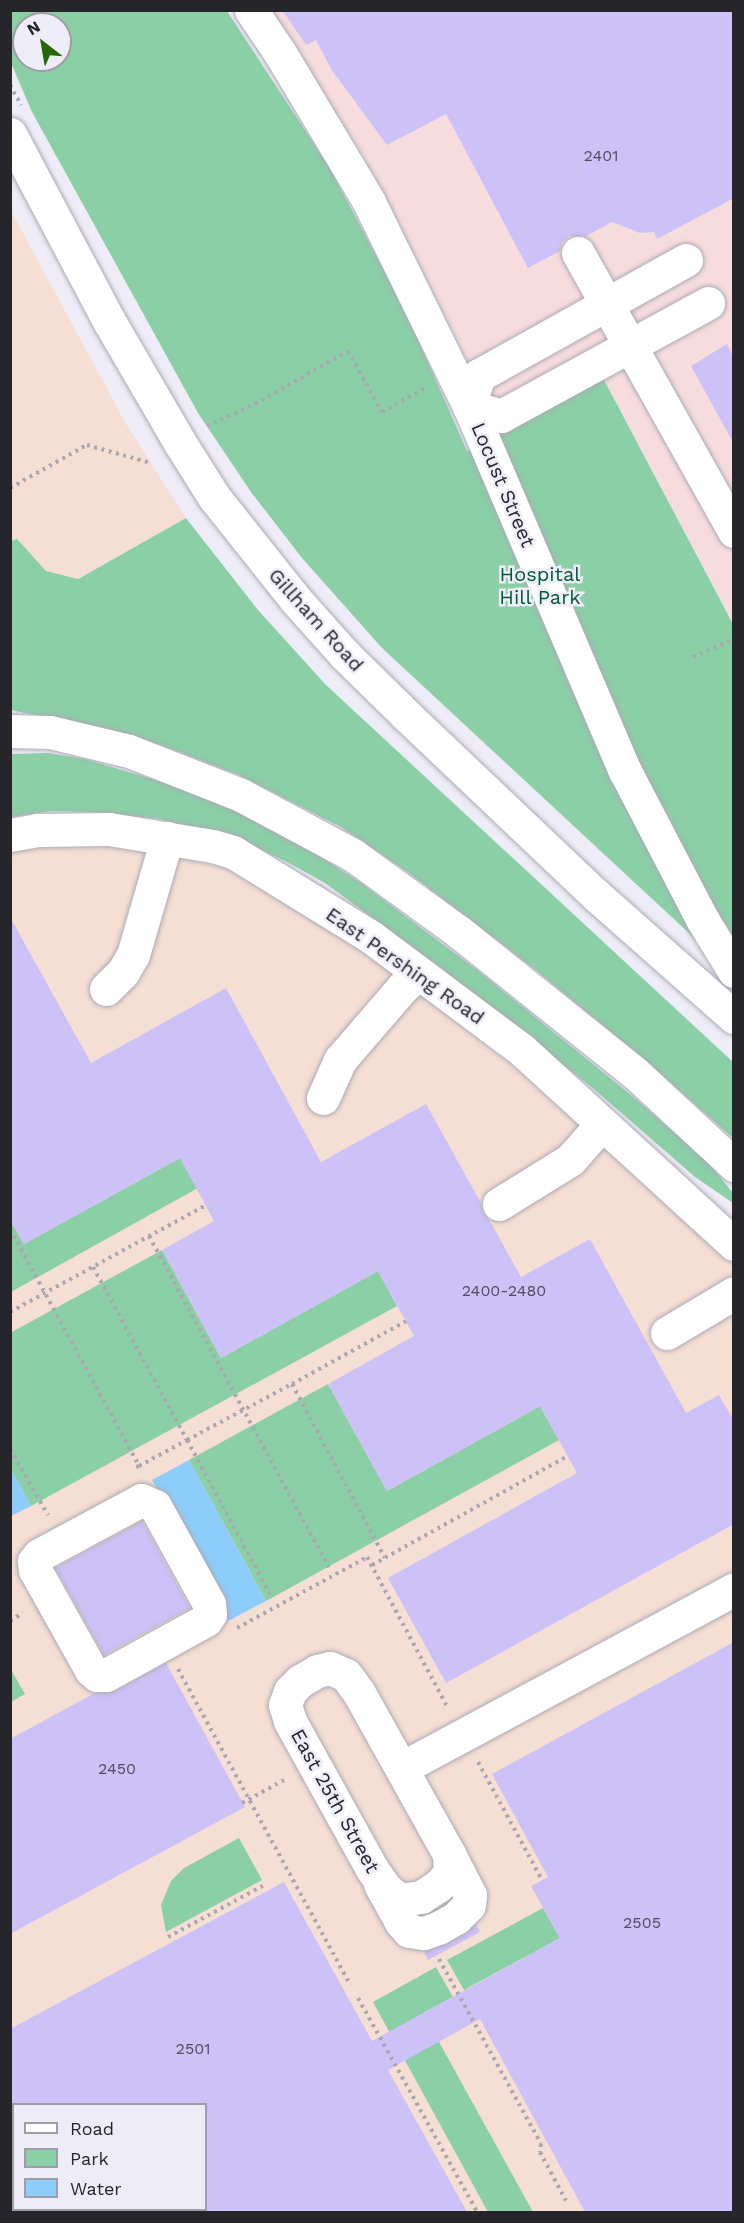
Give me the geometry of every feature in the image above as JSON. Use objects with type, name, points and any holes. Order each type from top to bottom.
[{"type":"main road","name":"Locust Street","points":[[250,10],[280,53],[369,202],[470,406],[625,771],[702,919],[734,971]]},
{"type":"main road","name":"Gillham Road","points":[[18,124],[109,321],[214,497],[294,599],[345,656],[406,715],[597,896],[734,1017]]},
{"type":"main road","points":[[578,253],[734,531]]},
{"type":"main road","points":[[686,260],[478,375],[470,406],[501,416],[708,303]]},
{"type":"main road","points":[[10,731],[50,732],[129,751],[241,795],[353,855],[459,932],[634,1072],[734,1165]]},
{"type":"main road","name":"East Pershing Road","points":[[10,835],[37,830],[109,829],[213,846],[233,852],[371,937],[522,1050],[734,1244]]},
{"type":"main road","points":[[106,988],[123,972],[133,955],[167,838]]},
{"type":"main road","points":[[323,1098],[340,1060],[403,987],[419,972]]},
{"type":"main road","points":[[499,1204],[570,1160],[602,1124]]},
{"type":"main road","points":[[667,1333],[734,1293]]},
{"type":"main road","points":[[141,1500],[149,1501],[155,1506],[209,1604],[210,1614],[206,1620],[106,1675],[97,1675],[91,1670],[35,1570],[34,1562],[39,1555],[141,1500]]},
{"type":"main road","points":[[402,1768],[734,1589]]},
{"type":"main road","name":"East 25th Street","points":[[330,1668],[346,1675],[359,1693],[402,1768],[449,1854],[450,1873],[438,1886],[421,1897],[400,1900],[386,1889],[372,1869],[290,1721],[285,1705],[290,1691],[300,1681],[317,1671],[330,1668]]},
{"type":"path","points":[[10,85],[18,124]]},
{"type":"path","points":[[207,426],[255,404],[348,351],[382,412],[431,385]]},
{"type":"path","points":[[10,488],[87,445],[151,463]]},
{"type":"path","points":[[693,657],[734,639]]},
{"type":"path","points":[[10,1312],[206,1205]]},
{"type":"path","points":[[10,1229],[139,1466]]},
{"type":"path","points":[[149,1236],[329,1567]]},
{"type":"path","points":[[93,1267],[272,1598]]},
{"type":"path","points":[[129,1471],[406,1321]]},
{"type":"path","points":[[292,1384],[385,1558]]},
{"type":"path","points":[[10,1449],[46,1515],[57,1510]]},
{"type":"path","points":[[372,1565],[568,1456]]},
{"type":"path","points":[[10,1621],[23,1614],[19,1607]]},
{"type":"path","points":[[478,1762],[542,1880]]},
{"type":"path","points":[[242,1803],[289,1777]]},
{"type":"path","points":[[282,1876],[289,1872]]},
{"type":"path","points":[[168,1938],[264,1885]]},
{"type":"path","points":[[437,1955],[541,2144],[540,2152],[566,2201]]},
{"type":"path","points":[[358,1998],[477,2212]]},
{"type":"shaded area","points":[[270,11],[733,11],[733,623],[603,378],[499,434],[461,346],[362,153]]},
{"type":"shaded area","points":[[10,209],[126,424],[186,518],[11,616]]},
{"type":"shaded area","points":[[99,845],[132,848],[225,868],[293,900],[409,985],[571,1112],[733,1257],[733,2212],[11,2212],[11,849]]},
{"type":"green space","name":"Hospital Hill Park","points":[[10,11],[227,11],[329,167],[404,308],[467,451],[603,378],[733,624],[733,974],[382,648],[302,558],[251,492],[198,413],[32,112],[15,72],[72,72],[72,12],[12,12],[12,65]]},
{"type":"green space","points":[[186,518],[258,610],[326,685],[733,1062],[733,1138],[646,1061],[537,971],[409,873],[341,827],[239,775],[161,745],[130,735],[11,710],[11,541],[17,539],[46,571],[78,579]]},
{"type":"green space","points":[[48,753],[85,759],[172,785],[223,805],[315,853],[361,883],[476,969],[637,1100],[708,1162],[733,1193],[733,1203],[695,1177],[595,1090],[441,968],[325,883],[287,862],[251,845],[160,819],[96,812],[51,811],[11,817],[10,754]]},
{"type":"green space","points":[[180,1158],[198,1188],[11,1292],[10,1220],[24,1244]]},
{"type":"green space","points":[[162,1250],[221,1358],[378,1271],[397,1306],[31,1506],[11,1469],[10,1333]]},
{"type":"green space","points":[[328,1384],[387,1491],[540,1406],[559,1440],[266,1601],[189,1460]]},
{"type":"green space","points":[[10,1668],[25,1694],[11,1702],[10,1702]]},
{"type":"green space","points":[[239,1838],[262,1880],[166,1932],[161,1905],[171,1881],[184,1868]]},
{"type":"green space","points":[[543,1908],[560,1938],[464,1990],[447,1960]]},
{"type":"green space","points":[[436,1967],[453,1997],[423,2013],[533,2212],[488,2212],[373,2002]]},
{"type":"water","points":[[189,1460],[266,1601],[228,1621],[152,1480]]},
{"type":"water","points":[[11,1469],[31,1506],[11,1516]]},
{"type":"building","points":[[282,10],[734,10],[734,198],[657,239],[654,232],[640,233],[612,222],[586,236],[569,236],[562,243],[560,251],[528,268],[446,114],[387,145],[331,69],[316,40],[306,45]]},
{"type":"building","points":[[727,344],[734,359],[734,444],[691,366]]},
{"type":"building","points":[[10,917],[91,1063],[226,988],[321,1162],[426,1104],[481,1203],[483,1213],[490,1221],[521,1277],[590,1239],[686,1413],[719,1395],[734,1421],[734,1524],[446,1683],[388,1578],[577,1473],[540,1406],[387,1491],[328,1384],[414,1336],[378,1271],[221,1358],[162,1250],[214,1221],[180,1158],[24,1244],[10,1220]]},
{"type":"building","points":[[142,1521],[190,1608],[104,1655],[55,1568]]},
{"type":"building","points":[[734,1642],[734,2212],[585,2212],[480,2019],[388,2070],[467,2212],[206,2212],[207,2103],[10,2104],[10,2029],[284,1882],[372,2041],[560,1938],[531,1886],[548,1877],[492,1774]]},
{"type":"building","points":[[166,1663],[245,1807],[10,1934],[10,1739],[95,1693],[115,1691]]},
{"type":"building","points":[[476,1924],[480,1932],[428,1960],[424,1951],[447,1944]]}]
